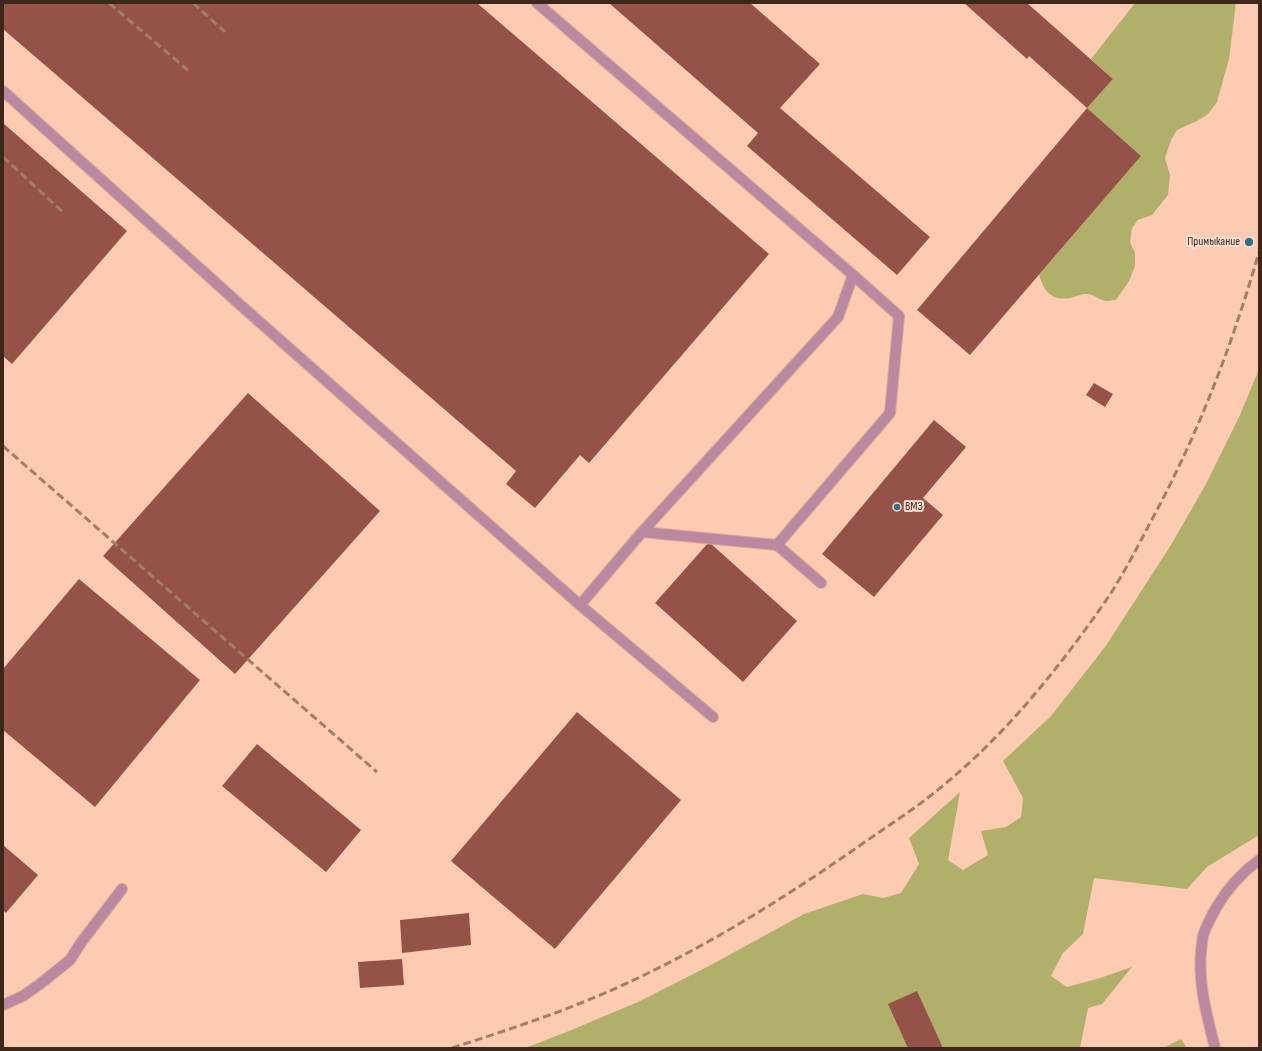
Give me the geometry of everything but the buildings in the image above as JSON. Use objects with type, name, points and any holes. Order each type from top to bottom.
[{"type":"street","points":[[536,3],[900,316],[890,413],[777,545]]},
{"type":"street","points":[[3,91],[246,310],[580,604],[713,717]]},
{"type":"street","points":[[580,604],[642,532],[838,317],[853,275]]},
{"type":"street","points":[[642,532],[777,545],[821,583]]},
{"type":"street","points":[[1215,1048],[1202,988],[1200,962],[1203,937],[1211,916],[1223,896],[1250,866],[1259,860]]},
{"type":"street","points":[[3,1005],[23,996],[70,960],[80,944],[122,889]]},
{"type":"shaded area","points":[[1135,3],[1236,3],[1229,59],[1217,102],[1208,114],[1177,130],[1171,140],[1165,158],[1170,175],[1168,195],[1152,215],[1138,220],[1132,228],[1130,242],[1135,253],[1135,266],[1129,281],[1116,300],[1106,301],[1088,294],[1081,294],[1063,299],[1058,298],[1049,294],[1043,286],[1039,275],[1141,156],[1087,108],[1113,79],[1091,59]]},
{"type":"shaded area","points":[[1259,369],[1259,835],[1207,867],[1187,889],[1094,878],[1083,934],[1063,953],[1051,976],[1067,987],[1132,967],[1102,1004],[1088,1008],[1080,1048],[525,1048],[638,1002],[709,966],[804,914],[863,894],[883,898],[901,893],[919,864],[909,838],[960,792],[948,860],[963,870],[988,855],[981,831],[1006,827],[1021,817],[1023,798],[1003,761],[1051,716],[1105,647],[1171,545],[1206,484],[1240,415]]},
{"type":"shaded area","points":[[1181,1039],[1187,1048],[1163,1048]]},
{"type":"railway","points":[[109,3],[190,72]]},
{"type":"railway","points":[[193,3],[225,32]]},
{"type":"railway","points":[[3,157],[65,214]]},
{"type":"railway","points":[[452,1048],[526,1024],[598,996],[667,964],[701,946],[799,887],[907,813],[948,782],[986,747],[1021,710],[1067,654],[1109,596],[1130,560],[1167,491],[1198,424],[1225,356],[1259,252]]},
{"type":"railway","points":[[3,446],[377,772]]},
{"type":"place","name":"Примыкание","points":[[1249,242]]},
{"type":"place","name":"ВМЗ","points":[[897,507]]}]
